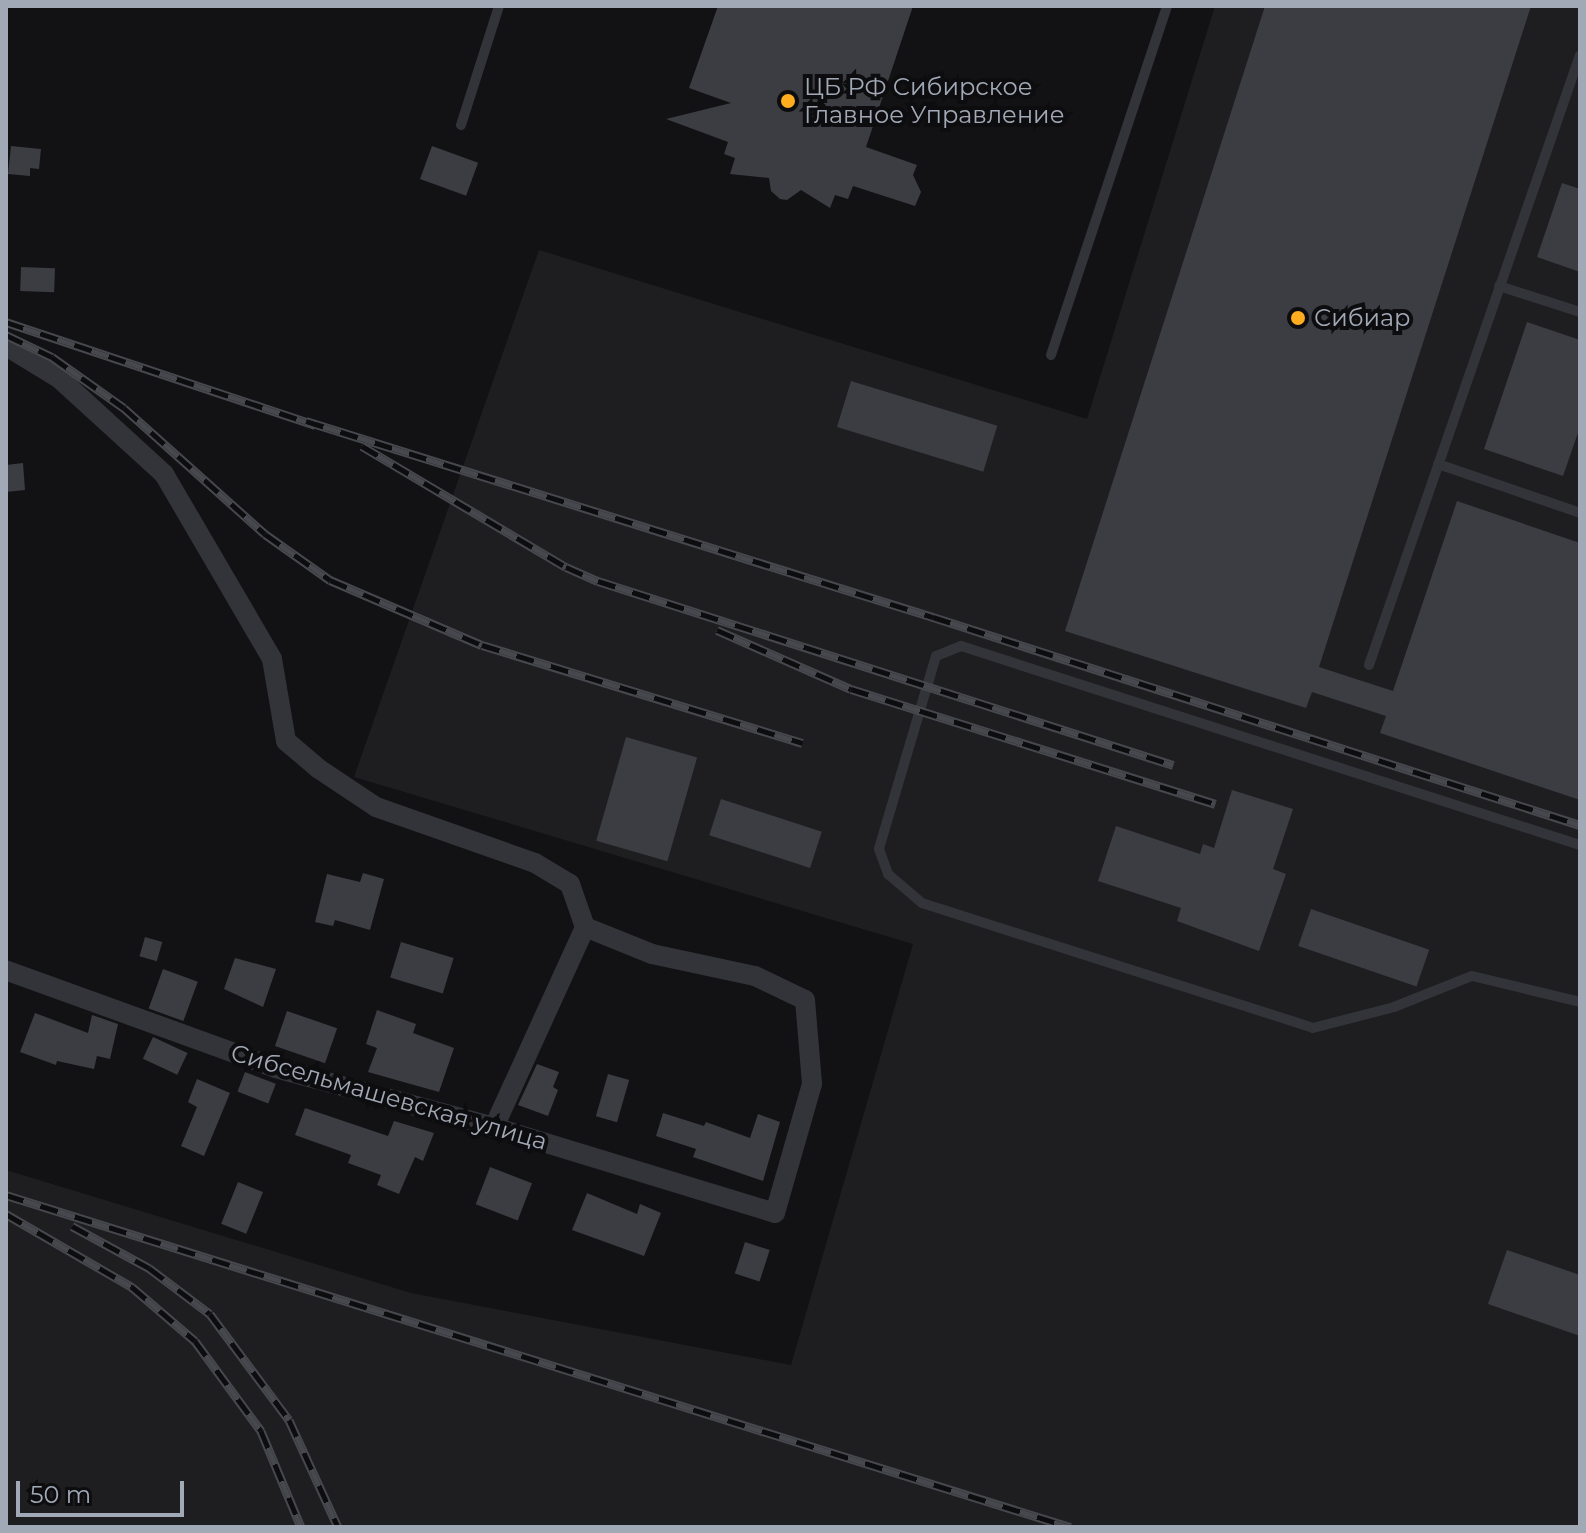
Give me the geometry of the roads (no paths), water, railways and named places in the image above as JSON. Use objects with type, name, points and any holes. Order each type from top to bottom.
[{"type":"street","points":[[6,346],[60,379],[164,474],[272,659],[286,741],[319,769],[376,807],[535,863],[570,884],[585,927],[494,1127]]},
{"type":"street","name":"Сибсельмашевская улица","points":[[6,970],[276,1068],[494,1127],[775,1213],[812,1084],[805,1000],[755,976],[652,954],[585,927]]},
{"type":"lane","points":[[461,125],[499,6]]},
{"type":"lane","points":[[1051,355],[1167,6]]},
{"type":"lane","points":[[1369,665],[1580,55]]},
{"type":"lane","points":[[1499,286],[1580,312]]},
{"type":"lane","points":[[1438,464],[1580,513]]},
{"type":"lane","points":[[1580,845],[961,646],[936,656],[879,849],[888,874],[922,903],[1313,1028],[1394,1007],[1472,976],[1580,1002]]},
{"type":"railway","points":[[6,322],[315,425]]},
{"type":"railway","points":[[6,335],[52,357],[124,408],[265,534],[330,580],[482,645],[802,743]]},
{"type":"railway","points":[[306,421],[933,617],[1580,825]]},
{"type":"railway","points":[[362,446],[566,567],[598,581],[1173,765]]},
{"type":"railway","points":[[717,630],[851,689],[1215,804]]},
{"type":"railway","points":[[6,1195],[1070,1527]]},
{"type":"railway","points":[[6,1214],[132,1287],[195,1341],[261,1431],[301,1527]]},
{"type":"railway","points":[[72,1226],[149,1268],[210,1314],[289,1420],[338,1527]]},
{"type":"place","name":"ЦБ РФ Сибирское Главное Управление","points":[[788,101]]},
{"type":"place","name":"Сибиар","points":[[1298,318]]}]
